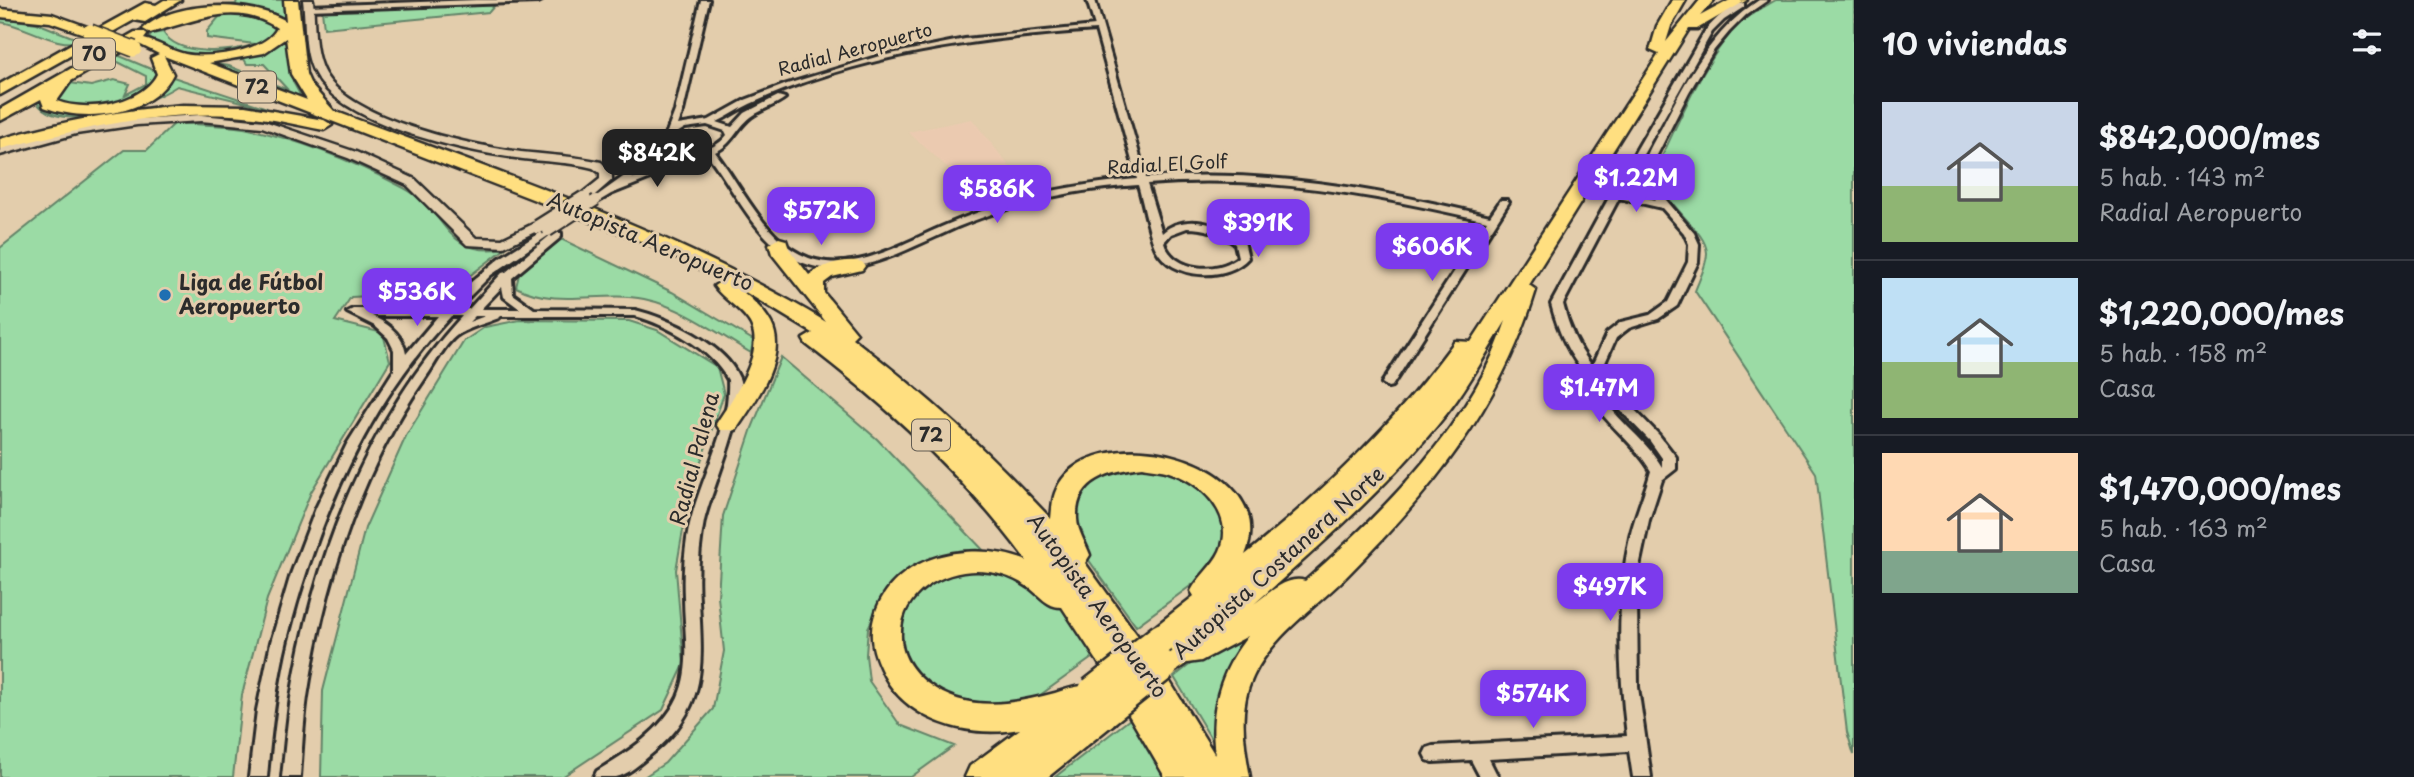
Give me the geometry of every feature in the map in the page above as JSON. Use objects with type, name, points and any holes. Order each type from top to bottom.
[{"type":"highway","points":[[0,88],[161,0]]},
{"type":"highway","name":"70","points":[[0,99],[174,0]]},
{"type":"highway","name":"70","points":[[0,107],[187,0]]},
{"type":"highway","points":[[143,40],[200,0]]},
{"type":"highway","points":[[291,0],[300,82],[310,97],[340,125]]},
{"type":"highway","points":[[1679,0],[1664,26],[1667,43],[1740,0]]},
{"type":"highway","name":"Autopista Costanera Norte","points":[[981,777],[1094,701],[1164,646],[1320,532],[1401,453],[1462,377],[1694,0]]},
{"type":"highway","name":"Autopista Costanera Norte","points":[[1164,646],[1360,473],[1407,421],[1463,347],[1667,43],[1707,0]]},
{"type":"highway","name":"Autopista Aeropuerto","points":[[40,3],[96,30]]},
{"type":"highway","points":[[0,116],[74,73],[143,40],[192,12],[229,8],[256,12],[281,23],[284,28],[276,41],[242,55],[205,59],[163,55],[165,74],[160,85],[139,98],[109,108],[71,111],[50,104],[48,100],[53,92],[74,73]]},
{"type":"highway","name":"Autopista Aeropuerto","points":[[0,13],[45,17],[143,40],[163,55],[630,242],[724,286],[773,313],[827,349],[918,422],[1099,620],[1171,709],[1210,777]]},
{"type":"highway","points":[[0,144],[96,120],[177,110],[253,112],[340,125]]},
{"type":"highway","name":"Autopista Aeropuerto","points":[[340,125],[692,255],[798,311],[874,363],[979,455],[1033,514],[1099,620],[1182,777]]},
{"type":"highway","points":[[779,244],[779,250],[814,294],[874,363]]},
{"type":"highway","points":[[814,294],[814,281],[821,274],[855,266]]},
{"type":"highway","points":[[1234,777],[1228,732],[1229,713],[1244,665],[1266,636],[1381,525],[1436,461],[1488,390],[1510,342],[1530,270]]},
{"type":"highway","points":[[724,286],[758,318],[765,342],[758,368],[728,425]]},
{"type":"highway","points":[[1099,620],[1066,534],[1063,507],[1069,488],[1091,468],[1118,459],[1156,459],[1186,468],[1205,479],[1225,498],[1236,521],[1237,539],[1220,575],[1164,646]]},
{"type":"highway","points":[[1164,646],[1273,607],[1398,503]]},
{"type":"highway","points":[[1094,701],[1001,718],[974,718],[933,706],[912,691],[896,670],[888,648],[888,624],[896,601],[912,582],[926,572],[954,563],[979,561],[1004,563],[1039,579],[1099,620]]},
{"type":"highway","name":"Autopista Costanera Norte","points":[[1023,777],[1094,701]]},
{"type":"street","points":[[309,4],[398,0]]},
{"type":"street","points":[[309,4],[538,0]]},
{"type":"street","points":[[607,192],[652,159],[667,142],[679,111],[705,0]]},
{"type":"street","points":[[1091,0],[1160,241],[1166,256],[1188,268],[1216,271],[1237,264],[1243,258],[1240,243],[1223,230],[1210,227],[1183,226],[1164,234],[1160,241]]},
{"type":"street","points":[[1594,373],[1572,347],[1560,321],[1558,304],[1616,194],[1713,26],[1749,0]]},
{"type":"street","points":[[1642,777],[1629,679],[1630,586],[1637,536],[1658,471],[1647,452],[1593,392],[1590,383],[1611,336],[1625,325],[1654,317],[1673,304],[1693,262],[1692,239],[1665,206],[1648,177],[1650,159],[1725,29],[1739,14],[1764,0]]},
{"type":"street","points":[[258,777],[272,673],[306,554],[342,469],[400,370],[446,312],[479,280],[590,199],[606,180],[606,172],[597,165],[471,146],[387,120],[344,99],[330,87],[318,68],[309,4]]},
{"type":"street","points":[[1713,26],[1725,29]]},
{"type":"street","name":"Radial Aeropuerto","points":[[711,122],[761,97],[885,58],[1000,37],[1099,31]]},
{"type":"street","name":"Radial Aeropuerto","points":[[709,151],[725,144],[743,119],[764,105],[874,69],[974,47],[1099,31]]},
{"type":"street","points":[[679,111],[699,122]]},
{"type":"street","points":[[0,150],[75,131],[137,122],[201,118],[243,121],[285,130],[411,182],[472,242],[504,243],[548,231]]},
{"type":"street","points":[[671,131],[699,122],[711,122],[724,126],[731,133]]},
{"type":"street","points":[[667,142],[674,149],[694,153]]},
{"type":"street","points":[[619,196],[675,160],[709,151],[779,244],[811,262],[855,266]]},
{"type":"street","points":[[590,199],[648,176]]},
{"type":"street","name":"Radial El Golf","points":[[855,266],[882,259],[954,224],[1015,203],[1072,190],[1143,180],[1220,178],[1306,184],[1413,200],[1492,219]]},
{"type":"street","points":[[1616,194],[1665,206]]},
{"type":"street","points":[[1388,383],[1504,202]]},
{"type":"street","points":[[291,777],[304,658],[314,612],[336,538],[382,436],[409,390],[447,336],[548,231]]},
{"type":"street","points":[[506,275],[508,295],[516,303],[533,312]]},
{"type":"street","points":[[387,312],[450,294],[479,280]]},
{"type":"street","name":"Radial Palena","points":[[400,370],[402,352],[397,339],[379,323],[353,312],[626,312],[645,315],[667,324],[718,359],[733,376],[736,395],[705,488],[693,544],[695,667],[690,690],[664,733],[603,777]]},
{"type":"street","points":[[447,336],[508,312]]},
{"type":"street","points":[[1433,754],[1636,743]]},
{"type":"street","points":[[1476,752],[1489,777]]},
{"type":"shaded area","points":[[972,119],[1028,190],[986,202],[908,132]]},
{"type":"green space","points":[[237,0],[289,0],[289,20],[283,22],[248,8],[200,7],[236,4]]},
{"type":"green space","points":[[1776,0],[1854,0],[1854,755],[1847,732],[1816,473],[1695,291],[1706,262],[1705,244],[1666,195],[1656,170],[1693,92],[1728,36],[1740,23]]},
{"type":"green space","points":[[495,5],[489,12],[324,28],[322,10]]},
{"type":"green space","points":[[231,9],[276,25],[279,30],[249,48],[216,55],[181,52],[149,38],[152,34],[163,32],[180,46],[206,51],[255,44],[207,38],[207,31],[219,17]]},
{"type":"green space","points":[[0,18],[37,23],[82,41],[62,42],[0,22]]},
{"type":"green space","points":[[289,37],[293,82],[303,100],[200,62],[229,66],[288,90],[264,64],[247,64],[244,59],[215,61]]},
{"type":"green space","points":[[115,54],[158,72],[160,79],[112,104],[88,107],[58,104],[55,98],[70,83],[91,86],[114,80],[130,84],[125,95],[146,84],[146,76],[112,59]]},
{"type":"green space","points":[[170,76],[267,108],[177,86],[127,108],[85,117],[65,117],[49,112],[37,103],[41,98],[54,109],[70,114],[87,113],[123,101]]},
{"type":"green space","points":[[175,123],[244,128],[326,152],[404,188],[419,198],[458,240],[470,247],[485,250],[506,248],[464,280],[410,294],[351,297],[335,321],[383,333],[390,361],[311,492],[267,599],[242,695],[233,777],[0,777],[0,248],[124,150],[147,150]]},
{"type":"green space","points":[[561,239],[672,292],[753,340],[751,353],[672,308],[644,299],[612,296],[548,297],[516,287],[520,270]]},
{"type":"green space","points":[[520,320],[629,321],[657,330],[717,367],[724,394],[689,496],[676,570],[684,665],[663,710],[562,777],[321,777],[323,691],[365,528],[406,436],[464,341],[485,327]]},
{"type":"green space","points":[[781,357],[877,439],[987,554],[909,574],[888,587],[868,628],[866,655],[869,681],[900,725],[954,746],[911,777],[644,777],[665,763],[713,709],[724,651],[718,597],[723,516],[752,428]]},
{"type":"green space","points":[[1165,464],[1212,491],[1230,533],[1208,573],[1136,626],[1078,545],[1069,500],[1094,471]]},
{"type":"green space","points":[[993,565],[1060,605],[1096,655],[1029,703],[950,708],[892,651],[891,637],[920,582]]},
{"type":"green space","points":[[1266,626],[1219,752],[1174,677],[1211,648]]},
{"type":"green space","points":[[1134,716],[1167,777],[1055,777]]},
{"type":"place","name":"Liga de Fútbol Aeropuerto","points":[[165,295]]}]
